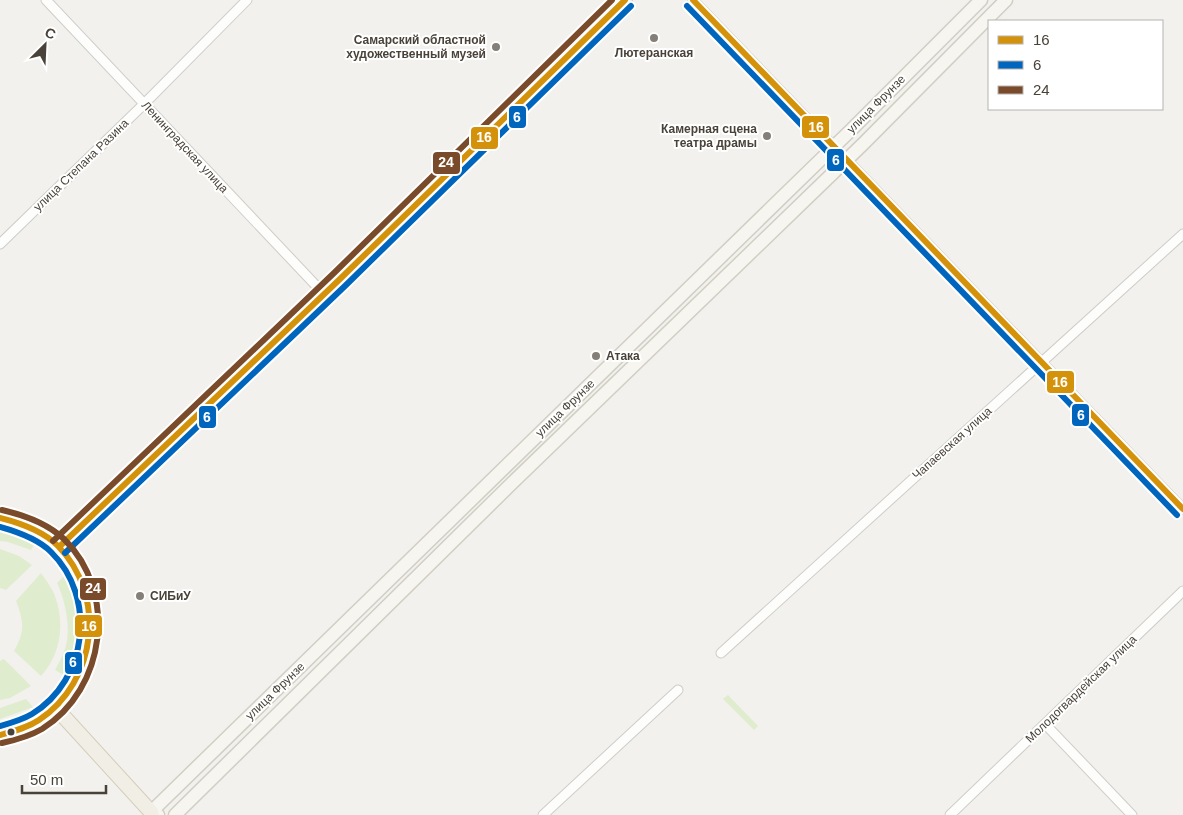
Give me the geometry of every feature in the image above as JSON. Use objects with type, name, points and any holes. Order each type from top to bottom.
[{"type":"main road","points":[[58,547],[324,294],[625,0]]},
{"type":"main road","name":"улица Фрунзе","points":[[152,814],[981,0]]},
{"type":"main road","name":"улица Фрунзе","points":[[175,815],[530,466],[847,160],[1006,0]]},
{"type":"main road","points":[[0,518],[25,526],[47,538],[58,547],[79,576],[87,600],[91,627],[90,641],[81,671],[69,692],[55,708],[42,718],[27,727],[0,735]]},
{"type":"main road","points":[[55,708],[152,814]]},
{"type":"street","name":"Ленинградская улица","points":[[46,0],[324,294]]},
{"type":"street","name":"улица Степана Разина","points":[[0,244],[144,104],[247,0]]},
{"type":"street","points":[[693,0],[1183,509]]},
{"type":"street","name":"Чапаевская улица","points":[[721,653],[1183,234]]},
{"type":"street","name":"Молодогвардейская улица","points":[[950,815],[1183,591]]},
{"type":"street","points":[[543,815],[678,690]]},
{"type":"street","points":[[1045,724],[1132,815]]},
{"type":"green space","points":[[0,530],[11,532],[35,543],[31,550],[0,541]]},
{"type":"green space","points":[[0,549],[19,556],[32,565],[6,590],[0,588]]},
{"type":"green space","points":[[41,573],[55,596],[60,617],[60,627],[57,648],[48,667],[41,676],[14,651],[22,632],[21,615],[16,601]]},
{"type":"green space","points":[[65,575],[76,601],[79,625],[75,649],[64,675],[55,670],[64,652],[68,635],[67,617],[57,583]]},
{"type":"green space","points":[[4,659],[31,686],[10,698],[0,700],[0,661]]},
{"type":"green space","points":[[728,695],[758,726],[754,730],[723,699]]},
{"type":"green space","points":[[26,699],[33,707],[0,719],[0,708]]},
{"type":"transit line","name":"24","points":[[53,541],[334,273],[612,0]]},
{"type":"transit line","name":"16","points":[[59,547],[340,279],[625,0]]},
{"type":"transit line","name":"16","points":[[693,0],[1183,509]]},
{"type":"transit line","name":"6","points":[[65,553],[346,285],[631,6]]},
{"type":"transit line","name":"6","points":[[687,6],[1177,515]]},
{"type":"transit line","name":"24","points":[[2,510],[35,520],[50,528],[64,539],[81,561],[92,585],[98,612],[97,639],[91,665],[80,690],[64,712],[33,734],[2,743]]},
{"type":"transit line","name":"16","points":[[0,518],[31,528],[58,546],[74,566],[84,589],[89,613],[89,637],[83,661],[73,683],[58,703],[39,720],[25,727],[0,735]]},
{"type":"transit line","name":"6","points":[[0,527],[34,540],[51,552],[66,570],[75,592],[80,614],[80,637],[75,660],[65,681],[51,699],[32,714],[0,726]]},
{"type":"place","name":"Лютеранская","points":[[654,38]]},
{"type":"place","name":"Самарский областной художественный музей","points":[[496,47]]},
{"type":"place","name":"Камерная сцена театра драмы","points":[[767,136]]},
{"type":"place","name":"Атака","points":[[596,356]]},
{"type":"place","name":"СИБиУ","points":[[140,596]]}]
